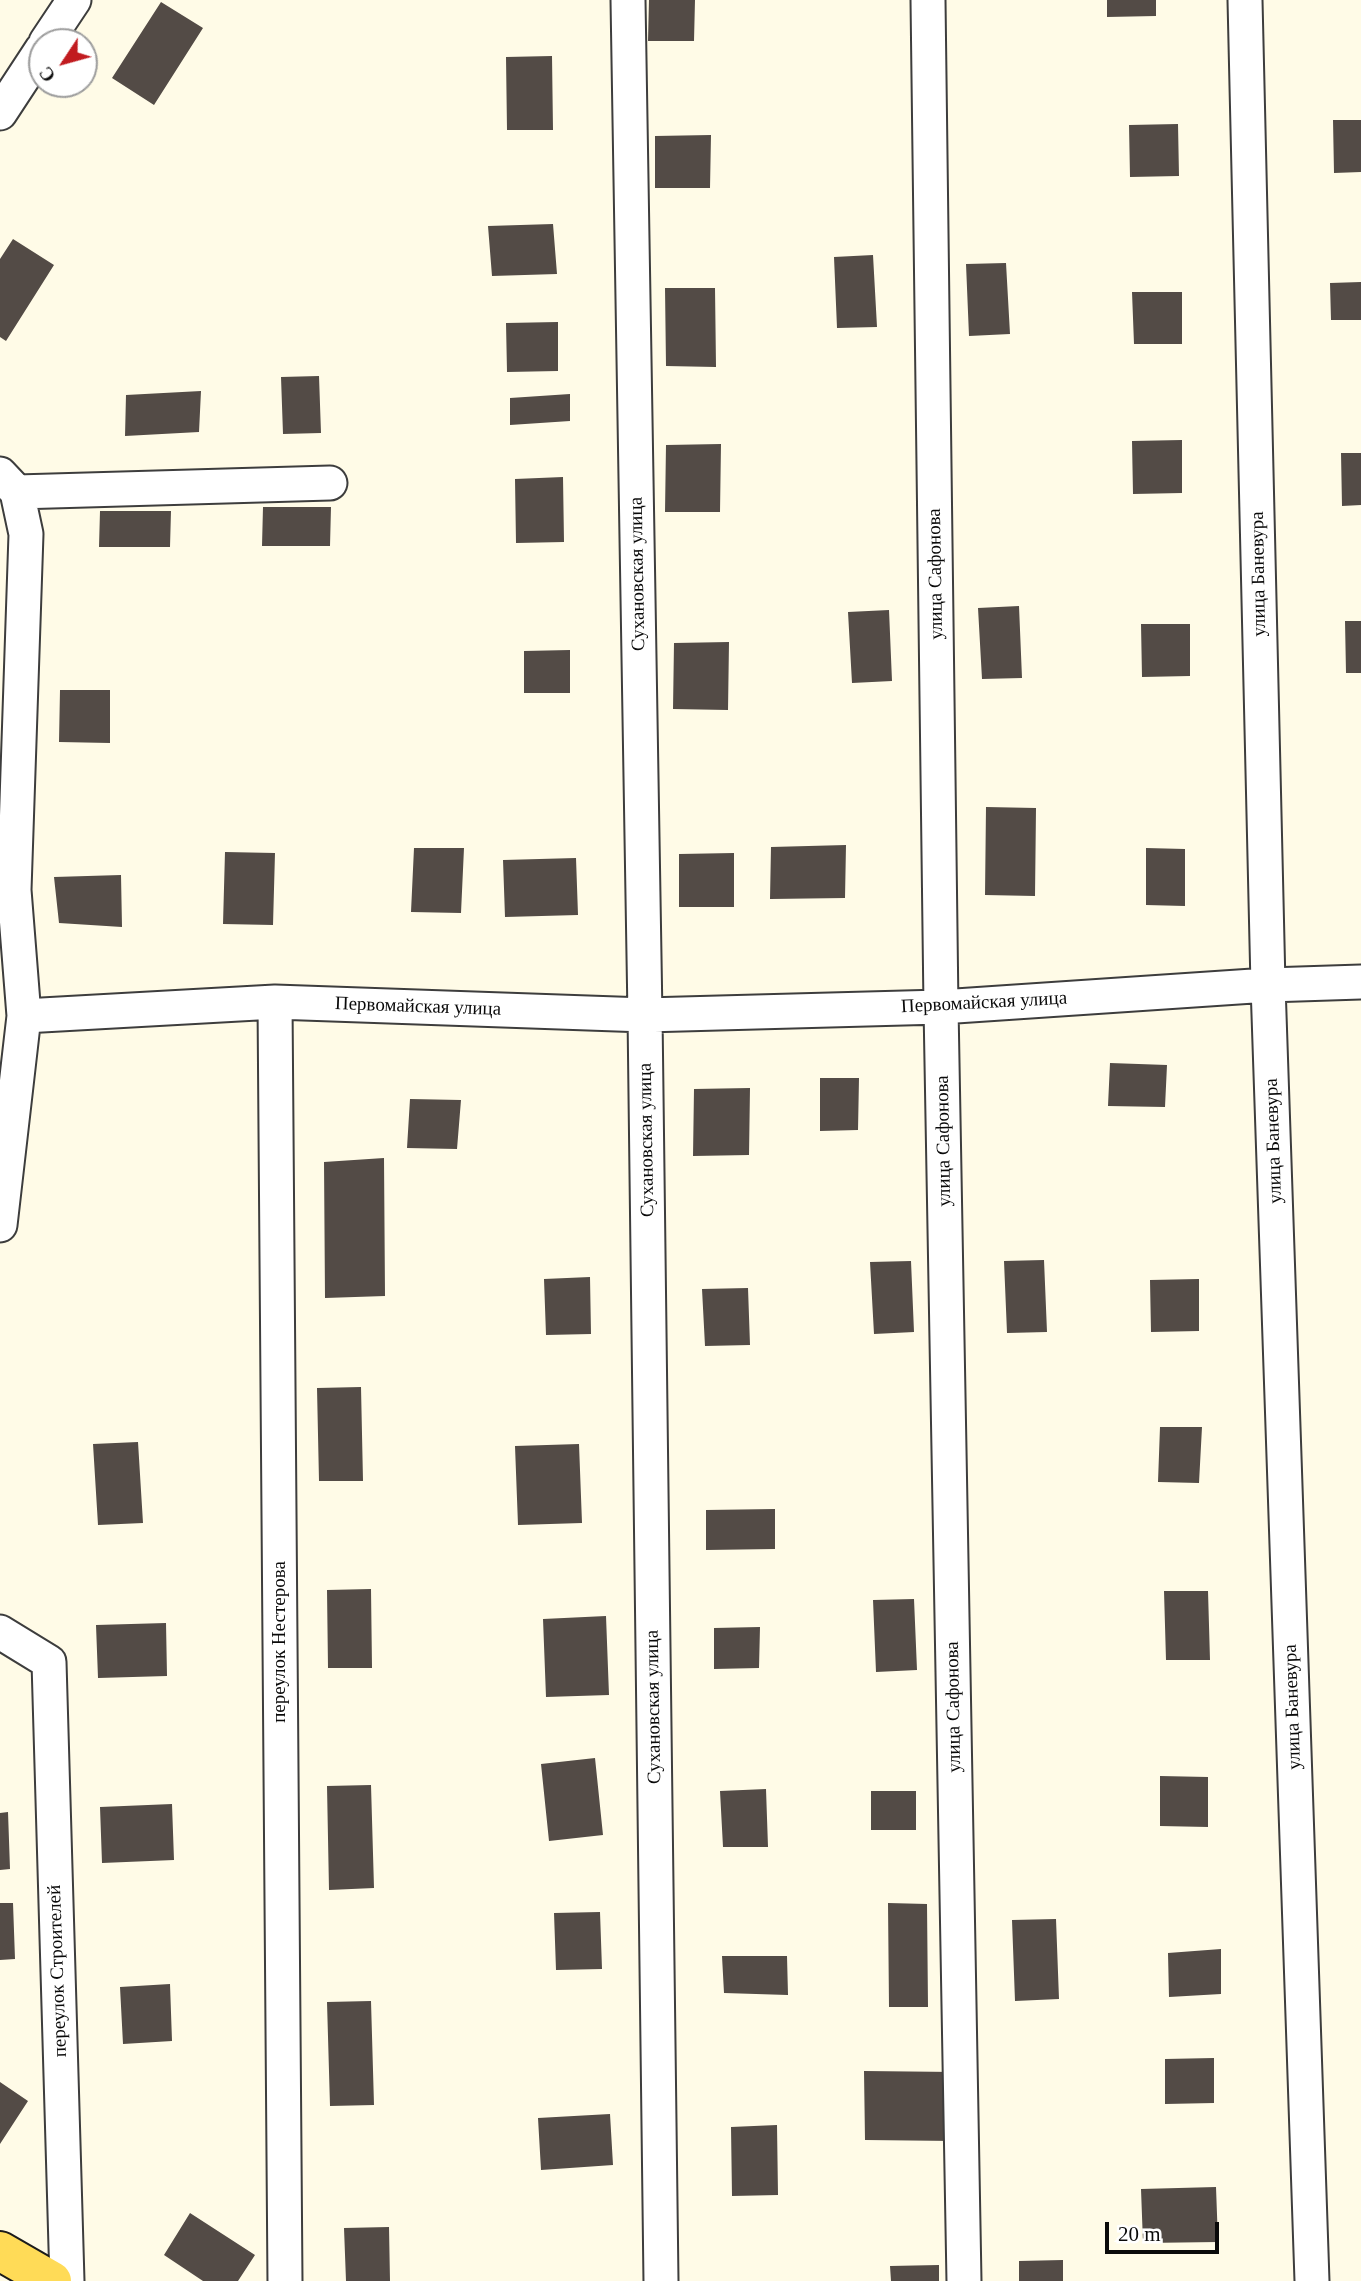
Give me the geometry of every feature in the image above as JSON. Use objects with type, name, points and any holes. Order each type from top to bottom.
[{"type":"main road","points":[[0,2251],[48,2279]]},
{"type":"street","points":[[55,28],[74,0]]},
{"type":"street","name":"Сухановская улица","points":[[628,0],[662,2281]]},
{"type":"street","name":"улица Сафонова","points":[[928,0],[941,1007],[964,2281]]},
{"type":"street","name":"улица Баневура","points":[[1245,0],[1268,985],[1312,2281]]},
{"type":"street","points":[[0,113],[28,70]]},
{"type":"street","points":[[0,1225],[23,1016],[14,890],[26,534],[8,483],[330,484]]},
{"type":"street","name":"Первомайская улица","points":[[23,1016],[275,1002],[645,1015],[941,1007],[1268,985],[1361,982]]},
{"type":"street","name":"переулок Нестерова","points":[[275,1002],[285,2281]]},
{"type":"street","name":"переулок Строителей","points":[[0,1632],[49,1662],[48,2279]]},
{"type":"building","points":[[649,0],[695,0],[694,41],[648,41]]},
{"type":"building","points":[[1107,0],[1156,0],[1156,16],[1107,17]]},
{"type":"building","points":[[161,2],[203,28],[154,105],[112,78]]},
{"type":"building","points":[[552,56],[553,130],[507,130],[506,57]]},
{"type":"building","points":[[1333,120],[1361,120],[1361,172],[1334,173]]},
{"type":"building","points":[[1178,124],[1179,176],[1130,177],[1129,125]]},
{"type":"building","points":[[711,135],[710,188],[655,188],[655,136]]},
{"type":"building","points":[[553,224],[557,274],[492,276],[488,226]]},
{"type":"building","points":[[13,239],[54,265],[6,341],[0,337],[0,259]]},
{"type":"building","points":[[873,255],[877,327],[837,328],[834,257]]},
{"type":"building","points":[[1006,263],[1010,334],[969,336],[966,264]]},
{"type":"building","points":[[1361,282],[1361,320],[1331,320],[1330,283]]},
{"type":"building","points":[[665,288],[715,288],[716,367],[666,366]]},
{"type":"building","points":[[1132,292],[1182,292],[1182,344],[1134,344]]},
{"type":"building","points":[[558,322],[558,371],[507,372],[506,323]]},
{"type":"building","points":[[319,376],[321,433],[283,434],[281,377]]},
{"type":"building","points":[[201,391],[199,432],[125,436],[126,395]]},
{"type":"building","points":[[570,394],[570,421],[510,425],[510,398]]},
{"type":"building","points":[[1182,440],[1182,493],[1133,494],[1132,441]]},
{"type":"building","points":[[721,444],[720,512],[665,512],[666,445]]},
{"type":"building","points":[[1341,453],[1361,453],[1361,505],[1342,506]]},
{"type":"building","points":[[563,477],[564,542],[516,543],[515,479]]},
{"type":"building","points":[[263,507],[331,507],[330,546],[262,546]]},
{"type":"building","points":[[100,511],[171,511],[170,547],[99,547]]},
{"type":"building","points":[[1019,606],[1022,678],[982,679],[978,608]]},
{"type":"building","points":[[889,610],[892,681],[852,683],[848,612]]},
{"type":"building","points":[[1345,621],[1361,621],[1361,673],[1346,673]]},
{"type":"building","points":[[1141,624],[1190,624],[1190,676],[1142,677]]},
{"type":"building","points":[[729,642],[728,710],[673,709],[674,643]]},
{"type":"building","points":[[570,650],[570,693],[524,693],[524,651]]},
{"type":"building","points":[[60,690],[110,690],[110,743],[59,742]]},
{"type":"building","points":[[986,807],[1036,808],[1035,896],[985,895]]},
{"type":"building","points":[[846,845],[845,898],[770,899],[771,847]]},
{"type":"building","points":[[414,848],[464,848],[461,913],[411,912]]},
{"type":"building","points":[[1146,848],[1185,849],[1185,906],[1146,905]]},
{"type":"building","points":[[225,852],[275,853],[273,925],[223,924]]},
{"type":"building","points":[[734,853],[734,907],[679,907],[679,854]]},
{"type":"building","points":[[576,858],[578,915],[505,917],[503,860]]},
{"type":"building","points":[[121,875],[122,927],[59,923],[54,877]]},
{"type":"building","points":[[1110,1063],[1167,1065],[1165,1107],[1108,1106]]},
{"type":"building","points":[[820,1078],[859,1078],[858,1130],[820,1131]]},
{"type":"building","points":[[750,1088],[749,1155],[693,1156],[694,1089]]},
{"type":"building","points":[[410,1099],[461,1100],[457,1149],[407,1148]]},
{"type":"building","points":[[384,1158],[385,1296],[325,1298],[324,1162]]},
{"type":"building","points":[[1044,1260],[1047,1332],[1007,1333],[1004,1261]]},
{"type":"building","points":[[911,1261],[914,1332],[874,1334],[870,1262]]},
{"type":"building","points":[[590,1277],[591,1334],[546,1335],[544,1279]]},
{"type":"building","points":[[1199,1279],[1199,1331],[1151,1332],[1150,1280]]},
{"type":"building","points":[[748,1288],[750,1345],[705,1346],[702,1289]]},
{"type":"building","points":[[361,1387],[363,1481],[319,1481],[317,1388]]},
{"type":"building","points":[[1160,1427],[1202,1427],[1199,1483],[1158,1482]]},
{"type":"building","points":[[138,1442],[143,1523],[98,1525],[93,1444]]},
{"type":"building","points":[[579,1444],[582,1523],[518,1525],[515,1446]]},
{"type":"building","points":[[775,1509],[775,1549],[706,1550],[706,1510]]},
{"type":"building","points":[[371,1589],[372,1668],[328,1668],[327,1590]]},
{"type":"building","points":[[1164,1591],[1208,1591],[1210,1660],[1166,1660]]},
{"type":"building","points":[[914,1599],[917,1670],[876,1672],[873,1600]]},
{"type":"building","points":[[606,1616],[609,1695],[546,1697],[543,1619]]},
{"type":"building","points":[[166,1623],[167,1676],[98,1678],[96,1625]]},
{"type":"building","points":[[760,1627],[759,1668],[714,1669],[714,1628]]},
{"type":"building","points":[[595,1758],[603,1835],[549,1841],[541,1764]]},
{"type":"building","points":[[1160,1776],[1208,1777],[1208,1827],[1160,1826]]},
{"type":"building","points":[[371,1785],[374,1888],[329,1890],[327,1786]]},
{"type":"building","points":[[766,1789],[768,1847],[723,1847],[720,1791]]},
{"type":"building","points":[[871,1791],[916,1791],[916,1830],[871,1830]]},
{"type":"building","points":[[172,1804],[174,1860],[102,1863],[100,1807]]},
{"type":"building","points":[[8,1812],[10,1869],[0,1870],[0,1813]]},
{"type":"building","points":[[0,1903],[13,1903],[15,1959],[0,1960]]},
{"type":"building","points":[[888,1903],[927,1904],[928,2007],[889,2007]]},
{"type":"building","points":[[600,1912],[602,1969],[556,1970],[554,1913]]},
{"type":"building","points":[[1056,1919],[1059,1999],[1015,2001],[1012,1920]]},
{"type":"building","points":[[1221,1949],[1221,1994],[1169,1997],[1168,1953]]},
{"type":"building","points":[[722,1956],[787,1956],[788,1995],[724,1993]]},
{"type":"building","points":[[170,1984],[172,2041],[123,2044],[120,1987]]},
{"type":"building","points":[[371,2001],[374,2105],[330,2106],[327,2002]]},
{"type":"building","points":[[1214,2058],[1214,2103],[1165,2104],[1165,2059]]},
{"type":"building","points":[[864,2071],[955,2072],[955,2141],[865,2140]]},
{"type":"building","points":[[0,2082],[28,2101],[0,2144]]},
{"type":"building","points":[[610,2114],[613,2165],[541,2170],[538,2118]]},
{"type":"building","points":[[777,2125],[778,2195],[732,2196],[731,2127]]},
{"type":"building","points":[[1216,2187],[1218,2242],[1143,2243],[1141,2189]]},
{"type":"building","points":[[190,2213],[255,2255],[238,2281],[203,2281],[164,2255]]},
{"type":"building","points":[[389,2227],[390,2281],[346,2281],[344,2228]]},
{"type":"building","points":[[1063,2260],[1063,2281],[1019,2281],[1019,2261]]},
{"type":"building","points":[[939,2265],[939,2281],[891,2281],[890,2266]]}]
